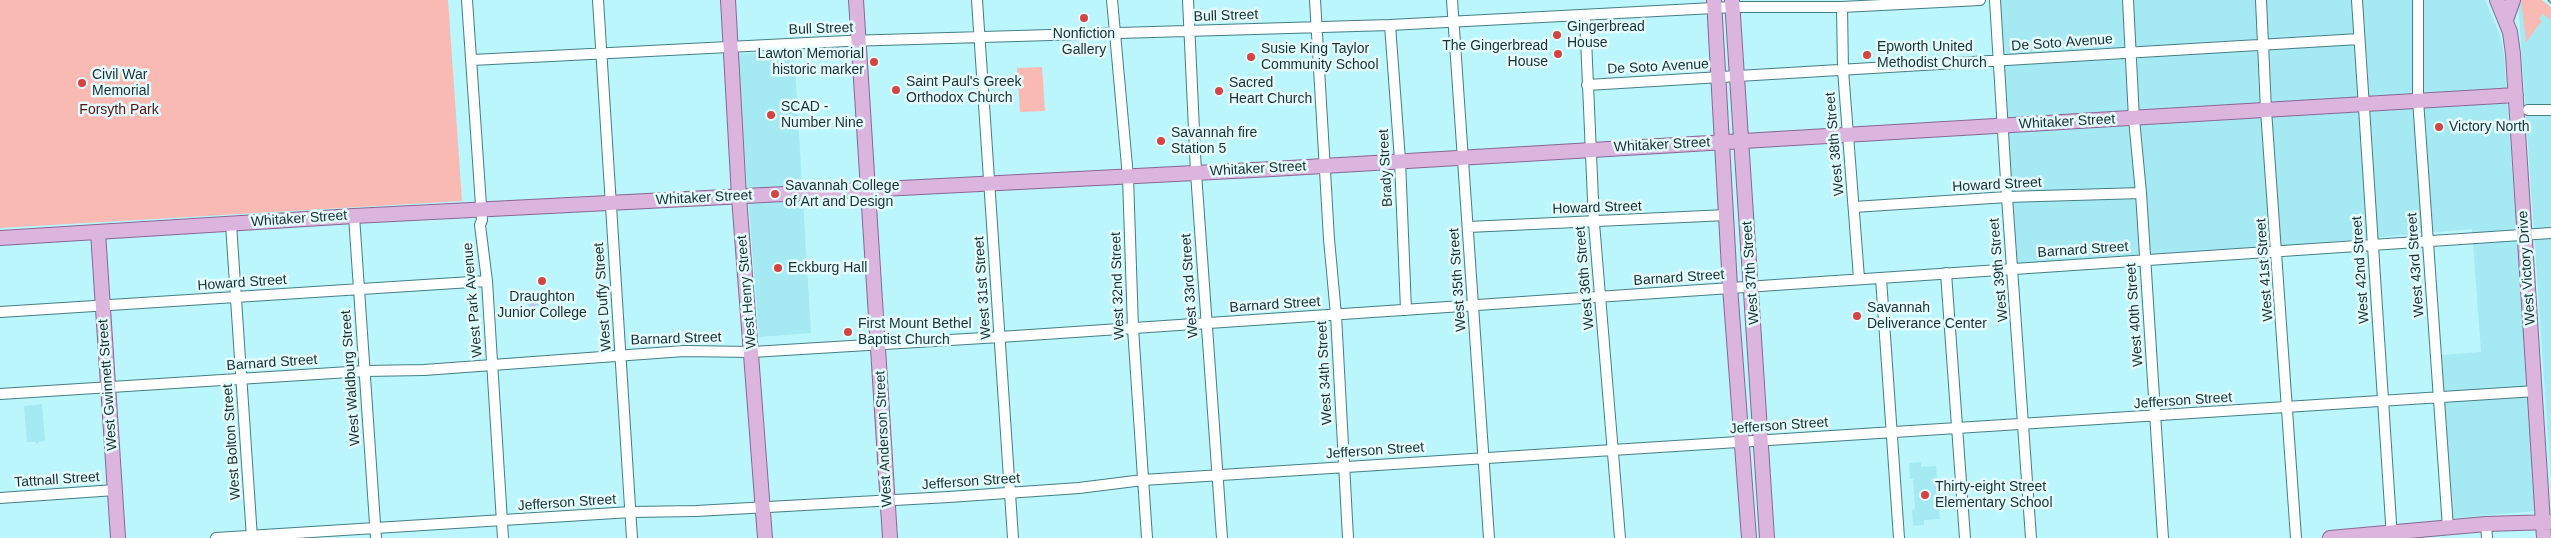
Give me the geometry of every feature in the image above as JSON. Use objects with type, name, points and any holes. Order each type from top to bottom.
[{"type":"main road","name":"West Henry Street","points":[[728,0],[739,196],[765,538]]},
{"type":"main road","name":"West Anderson Street","points":[[856,0],[866,190],[879,344],[890,538]]},
{"type":"main road","name":"West Victory Drive","points":[[2497,0],[2506,20],[2512,46],[2536,391],[2548,522],[2544,538]]},
{"type":"main road","points":[[2506,20],[2513,0]]},
{"type":"main road","name":"West 37th Street","points":[[1714,4],[1730,287],[1749,538]]},
{"type":"main road","name":"West 37th Street","points":[[1732,4],[1767,538]]},
{"type":"main road","name":"Whitaker Street","points":[[0,238],[354,216],[1128,177],[2516,95]]},
{"type":"main road","name":"West Gwinnett Street","points":[[98,232],[118,538]]},
{"type":"main road","points":[[2330,538],[2392,536],[2448,528],[2487,531],[2548,522]]},
{"type":"street","name":"West Park Avenue","points":[[467,0],[482,211],[480,225],[486,281],[503,538]]},
{"type":"street","name":"West Duffy Street","points":[[598,0],[632,538]]},
{"type":"street","name":"West 31st Street","points":[[977,0],[1013,538]]},
{"type":"street","name":"West 32nd Street","points":[[1112,0],[1128,177],[1133,328],[1147,538]]},
{"type":"street","name":"West 33rd Street","points":[[1188,0],[1196,173],[1222,538]]},
{"type":"street","name":"West 34th Street","points":[[1315,0],[1324,165],[1336,315],[1348,538]]},
{"type":"street","name":"West 35th Street","points":[[1452,0],[1474,305],[1488,538]]},
{"type":"street","name":"Bull Street","points":[[471,56],[601,54],[979,36],[1390,25],[1453,20],[1585,16],[1714,4],[1842,7],[1882,2],[1980,0]]},
{"type":"street","name":"West 39th Street","points":[[1995,0],[2031,538]]},
{"type":"street","name":"West 40th Street","points":[[2128,0],[2134,118],[2141,192],[2163,538]]},
{"type":"street","name":"West 41st Street","points":[[2261,0],[2266,110],[2278,251],[2296,538]]},
{"type":"street","name":"West 42nd Street","points":[[2357,0],[2392,536]]},
{"type":"street","name":"West 43rd Street","points":[[2418,0],[2418,100],[2448,528]]},
{"type":"street","name":"West 38th Street","points":[[1842,7],[1843,70],[1859,278]]},
{"type":"street","name":"West 36th Street","points":[[1585,16],[1594,223],[1620,538]]},
{"type":"street","name":"Brady Street","points":[[1390,25],[1400,160],[1406,310]]},
{"type":"street","name":"De Soto Avenue","points":[[1588,85],[2359,39]]},
{"type":"street","points":[[2528,110],[2551,110]]},
{"type":"street","name":"Howard Street","points":[[1854,207],[2007,197],[2141,192]]},
{"type":"street","name":"Howard Street","points":[[1468,227],[1594,223],[1727,215]]},
{"type":"street","name":"West Waldburg Street","points":[[354,216],[375,533]]},
{"type":"street","name":"West Bolton Street","points":[[231,224],[252,537]]},
{"type":"street","name":"Barnard Street","points":[[0,394],[365,371],[424,370],[492,363],[684,351],[752,352],[1000,337],[2551,233]]},
{"type":"street","points":[[1946,273],[1965,538]]},
{"type":"street","points":[[1881,278],[1899,538]]},
{"type":"street","name":"Howard Street","points":[[0,312],[486,281]]},
{"type":"street","name":"Jefferson Street","points":[[216,538],[375,533],[502,520],[631,512],[763,508],[887,501],[1079,488],[1143,480],[2536,391]]},
{"type":"street","name":"Tattnall Street","points":[[0,498],[115,490]]},
{"type":"shaded area","points":[[1991,0],[2485,0],[2500,35],[2504,55],[2536,511],[2453,518],[2441,355],[2481,352],[2472,229],[2013,270]]},
{"type":"shaded area","points":[[2518,0],[2536,0],[2551,12],[2551,479]]},
{"type":"shaded area","name":"Savannah College of Art and Design","points":[[794,51],[811,333],[759,337],[737,54]]},
{"type":"shaded area","points":[[540,299],[541,305],[535,306],[536,314],[530,314],[528,300]]},
{"type":"shaded area","points":[[42,404],[45,441],[38,442],[38,444],[27,442],[24,406]]},
{"type":"shaded area","name":"Thirty-eight Street Elementary School","points":[[1921,462],[1921,467],[1936,466],[1937,478],[1931,479],[1931,481],[1937,481],[1938,504],[1933,505],[1933,507],[1939,507],[1940,519],[1924,520],[1924,525],[1913,526],[1912,510],[1915,509],[1913,479],[1910,479],[1909,463]]},
{"type":"green space","name":"Forsyth Park","points":[[0,0],[448,0],[462,201],[0,228]]},
{"type":"green space","points":[[2521,0],[2542,0],[2551,7],[2551,20],[2543,14],[2539,19],[2542,21],[2526,42]]},
{"type":"green space","points":[[1042,67],[1045,111],[1020,112],[1017,68]]},
{"type":"place","name":"Nonfiction Gallery","points":[[1084,18]]},
{"type":"place","name":"Gingerbread House","points":[[1557,35]]},
{"type":"place","name":"The Gingerbread House","points":[[1558,54]]},
{"type":"place","name":"Epworth United Methodist Church","points":[[1867,55]]},
{"type":"place","name":"Susie King Taylor Community School","points":[[1251,57]]},
{"type":"place","name":"Lawton Memorial historic marker","points":[[874,62]]},
{"type":"place","name":"Civil War Memorial","points":[[82,83]]},
{"type":"place","name":"Saint Paul's Greek Orthodox Church","points":[[896,90]]},
{"type":"place","name":"Sacred Heart Church","points":[[1219,91]]},
{"type":"place","name":"SCAD - Number Nine","points":[[771,115]]},
{"type":"place","name":"Victory North","points":[[2439,127]]},
{"type":"place","name":"Savannah fire Station 5","points":[[1161,141]]},
{"type":"place","name":"Savannah College of Art and Design","points":[[775,194]]},
{"type":"place","name":"Eckburg Hall","points":[[778,268]]},
{"type":"place","name":"Draughton Junior College","points":[[542,281]]},
{"type":"place","name":"Savannah Deliverance Center","points":[[1857,316]]},
{"type":"place","name":"First Mount Bethel Baptist Church","points":[[848,332]]},
{"type":"place","name":"Thirty-eight Street Elementary School","points":[[1925,495]]}]
